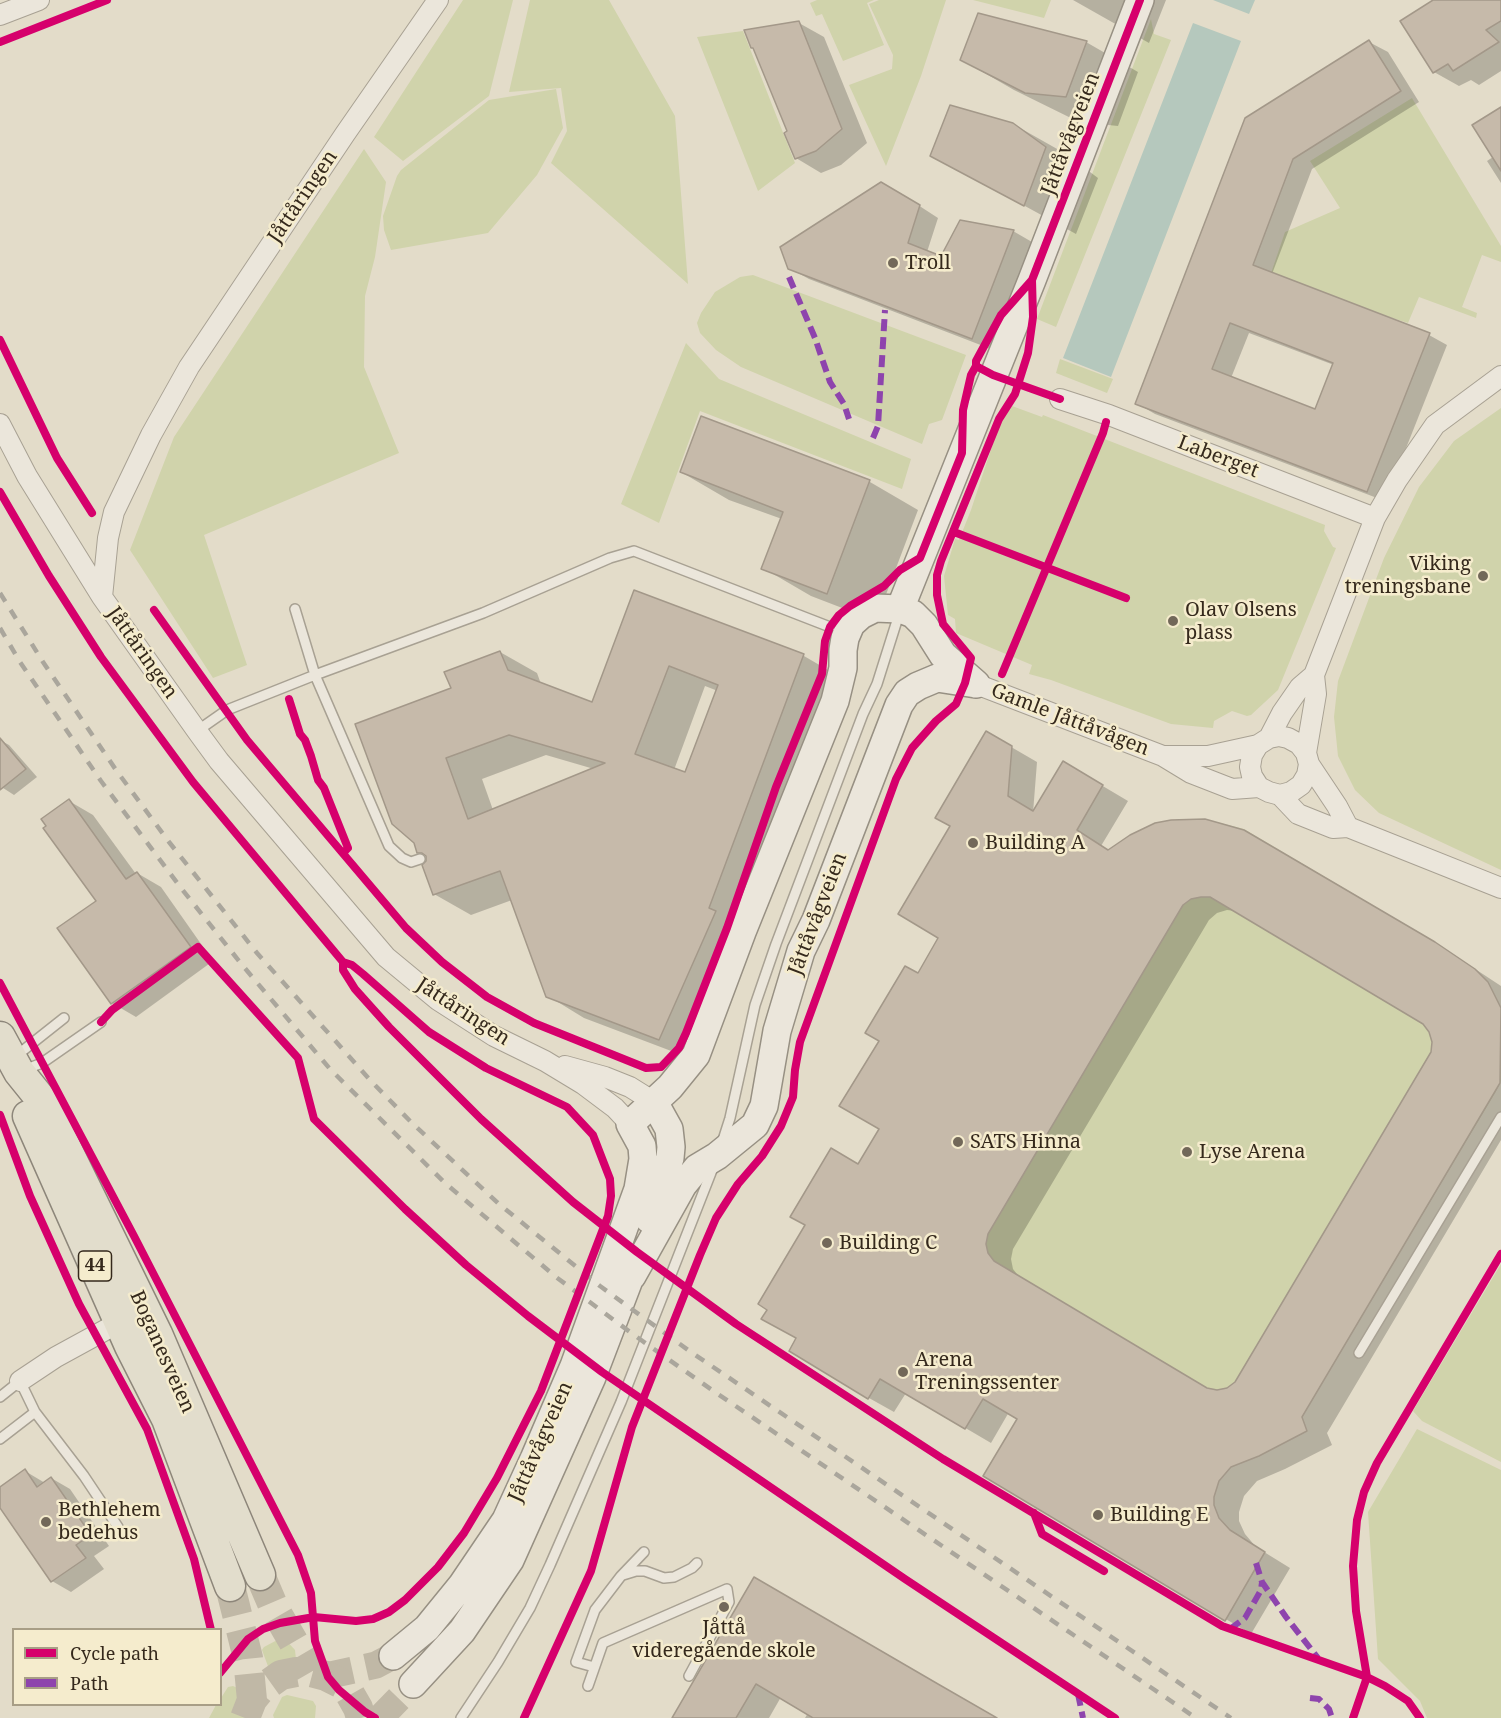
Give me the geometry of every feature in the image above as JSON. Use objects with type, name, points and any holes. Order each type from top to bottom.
[{"type":"main road","name":"Boganesveien","points":[[10,1056],[26,1111],[120,1322],[167,1419],[230,1586]]},
{"type":"main road","name":"Boganesveien","points":[[10,1056],[44,1103],[157,1334],[260,1575]]},
{"type":"street","points":[[0,15],[39,0]]},
{"type":"street","name":"Jåttåringen","points":[[438,0],[189,367],[151,435],[114,512],[108,538],[102,597],[219,761],[386,957],[438,1000],[494,1036],[545,1061],[583,1084],[615,1108],[630,1124]]},
{"type":"street","name":"Jåttåvågveien","points":[[900,609],[1032,280],[1140,0]]},
{"type":"street","points":[[1280,795],[1291,792],[1301,785],[1307,776],[1307,759],[1316,694],[1314,675],[1375,518],[1397,480],[1435,425],[1501,376]]},
{"type":"street","name":"Laberget","points":[[1060,399],[1120,419],[1375,518]]},
{"type":"street","points":[[0,424],[27,476],[102,597]]},
{"type":"street","points":[[630,1124],[670,1087],[696,1055],[742,932],[835,701],[843,668],[845,638],[851,624],[861,615],[875,608],[900,609],[913,614],[924,625],[943,655],[976,684]]},
{"type":"street","points":[[1259,787],[1252,776],[1250,767],[1252,755],[1300,687],[1314,675]]},
{"type":"street","name":"Jåttåvågveien","points":[[632,1276],[682,1185],[697,1167],[717,1156],[755,1125],[764,1106],[777,1031],[801,951],[816,920],[899,705],[907,693],[937,678],[976,684]]},
{"type":"street","name":"Gamle Jåttåvågen","points":[[976,684],[1163,756],[1191,773],[1232,789],[1259,787],[1280,795],[1298,814],[1333,828],[1348,828],[1501,888]]},
{"type":"street","name":"Gamle Jåttåvågen","points":[[1163,756],[1208,756],[1279,736],[1287,738],[1299,744],[1348,828]]},
{"type":"street","name":"Jåttåringen","points":[[545,1061],[605,1077],[630,1087],[654,1102]]},
{"type":"street","name":"Jåttåvågveien","points":[[413,1684],[462,1631],[510,1560],[592,1377],[632,1276],[670,1158],[669,1129],[654,1102]]},
{"type":"street","name":"Jåttåvågveien","points":[[393,1656],[427,1628],[462,1585],[506,1520],[534,1459],[574,1366],[638,1189],[644,1159],[642,1146],[630,1124]]},
{"type":"street","points":[[20,1381],[56,1357],[120,1322]]},
{"type":"lane","points":[[197,731],[227,710],[483,613],[610,558],[634,551],[830,627]]},
{"type":"lane","points":[[296,609],[315,675],[389,846],[402,858],[411,862],[420,859]]},
{"type":"lane","points":[[461,1718],[530,1608],[550,1565],[621,1402],[707,1188],[730,1118],[756,1005],[776,944],[863,714],[877,684],[900,609]]},
{"type":"lane","points":[[10,1056],[64,1018]]},
{"type":"lane","points":[[10,1056],[42,1063],[101,1022]]},
{"type":"lane","points":[[1359,1353],[1501,1117]]},
{"type":"lane","points":[[0,1397],[20,1381],[35,1412],[84,1476],[118,1527]]},
{"type":"lane","points":[[0,1439],[35,1412]]},
{"type":"lane","points":[[594,1668],[576,1662],[595,1610],[621,1576],[644,1552],[645,1564],[655,1575]]},
{"type":"lane","points":[[621,1576],[636,1571],[645,1571],[664,1578],[674,1577],[697,1563]]},
{"type":"lane","points":[[588,1686],[603,1644],[727,1589],[729,1602],[689,1676]]},
{"type":"green space","points":[[463,0],[513,0],[489,96],[403,161],[374,137]]},
{"type":"green space","points":[[530,0],[609,0],[675,116],[688,284],[551,163],[567,131],[561,88],[509,92]]},
{"type":"green space","points":[[817,0],[874,0],[867,3],[884,45],[843,61],[822,14],[816,16],[810,3]]},
{"type":"green space","points":[[879,0],[946,0],[921,76],[886,166],[849,85],[892,69],[893,55],[869,4]]},
{"type":"green space","points":[[973,0],[1051,0],[1044,18]]},
{"type":"green space","points":[[1151,19],[1154,34],[1171,40],[1056,327],[1037,319]]},
{"type":"green space","points":[[743,31],[795,163],[758,191],[697,37]]},
{"type":"green space","points":[[556,89],[563,128],[537,175],[488,233],[391,250],[384,230],[383,216],[401,170],[489,100]]},
{"type":"green space","points":[[1412,98],[1501,246],[1501,262],[1482,255],[1462,307],[1477,313],[1476,318],[1419,297],[1408,323],[1269,279],[1285,232],[1340,208],[1310,161]]},
{"type":"green space","points":[[364,149],[386,182],[375,257],[365,296],[364,367],[399,453],[204,535],[247,665],[213,678],[130,550],[174,437]]},
{"type":"green space","points":[[753,275],[966,355],[942,420],[929,424],[922,444],[741,367],[716,350],[700,333],[697,323],[701,313],[715,292],[740,277]]},
{"type":"green space","points":[[686,343],[719,379],[911,459],[902,489],[700,411],[659,523],[621,504]]},
{"type":"green space","points":[[1060,359],[1113,379],[1107,393],[1056,373]]},
{"type":"green space","points":[[1012,406],[1042,417],[1043,415],[1325,525],[1324,531],[1333,547],[1336,548],[1278,690],[1251,715],[1247,716],[1232,711],[1214,721],[1213,728],[1171,724],[1029,674],[1032,665],[956,633],[955,619],[948,615],[944,576],[955,539],[959,540],[971,510],[1005,407],[1010,409]]},
{"type":"green space","points":[[1501,408],[1501,870],[1379,813],[1355,790],[1338,756],[1334,717],[1338,681],[1384,558],[1419,487],[1454,441]]},
{"type":"green space","name":"Lyse Arena","points":[[1205,819],[1244,829],[1435,942],[1475,969],[1488,982],[1501,1008],[1501,1081],[1495,1093],[1287,1441],[1259,1456],[1241,1462],[958,1329],[1095,861],[1130,835],[1155,823]]},
{"type":"green space","points":[[1501,1264],[1501,1462],[1422,1421],[1413,1411]]},
{"type":"green space","points":[[1417,1429],[1501,1470],[1501,1718],[1427,1718],[1420,1701],[1378,1659],[1368,1512]]},
{"type":"green space","points":[[284,1638],[295,1650],[297,1669],[295,1672],[276,1673],[269,1669],[262,1650]]},
{"type":"green space","points":[[233,1686],[246,1692],[251,1718],[209,1718],[215,1706],[222,1706],[222,1696],[228,1687]]},
{"type":"green space","points":[[287,1695],[313,1701],[316,1706],[315,1718],[274,1718],[273,1715],[282,1697]]},
{"type":"shaded area","points":[[1213,0],[1255,0],[1249,14]]},
{"type":"shaded area","points":[[1193,23],[1241,41],[1111,377],[1063,358]]},
{"type":"building","points":[[1433,0],[1501,0],[1501,21],[1486,30],[1499,42],[1453,71],[1448,64],[1433,73],[1400,21]]},
{"type":"building","points":[[978,13],[1087,41],[1066,97],[1025,93],[960,60]]},
{"type":"building","points":[[799,21],[842,129],[816,151],[795,159],[784,133],[787,131],[744,30]]},
{"type":"building","points":[[1369,40],[1401,91],[1293,159],[1253,265],[1430,333],[1367,492],[1135,404],[1245,118]],"holes":[[[1230,323],[1333,363],[1315,409],[1212,369]]]},
{"type":"building","points":[[950,105],[1013,123],[1046,147],[1024,206],[930,156]]},
{"type":"building","points":[[1501,107],[1501,171],[1472,125]]},
{"type":"building","name":"Troll","points":[[881,182],[920,205],[908,243],[941,256],[960,220],[1014,230],[972,339],[788,269],[780,247]]},
{"type":"building","points":[[701,416],[870,480],[827,594],[761,569],[783,512],[680,472]]},
{"type":"building","points":[[634,590],[804,654],[709,908],[716,911],[659,1040],[546,997],[500,871],[433,895],[422,865],[426,861],[426,856],[417,853],[414,843],[392,824],[355,724],[451,688],[444,672],[500,651],[508,670],[592,702]],"holes":[[[669,666],[718,685],[685,772],[635,754]],[[509,735],[605,763],[468,819],[446,758]]]},
{"type":"building","points":[[986,731],[1012,746],[1008,796],[1033,811],[1063,761],[1103,785],[1077,830],[1108,850],[1130,835],[1155,823],[1171,820],[1205,819],[1244,830],[1435,942],[1475,969],[1488,982],[1501,1008],[1500,1083],[1302,1417],[1307,1431],[1259,1456],[1231,1467],[1219,1481],[1214,1505],[1219,1518],[1230,1530],[1265,1552],[1225,1621],[983,1476],[1017,1419],[983,1399],[965,1429],[880,1379],[868,1399],[789,1351],[796,1338],[761,1319],[767,1310],[758,1304],[805,1225],[790,1217],[831,1148],[858,1164],[879,1129],[839,1106],[879,1041],[865,1033],[905,966],[918,973],[938,938],[898,914],[950,826],[935,818]],"holes":[[[1210,897],[1423,1024],[1432,1042],[1431,1052],[1235,1382],[1227,1388],[1217,1390],[1207,1388],[994,1261],[988,1253],[986,1244],[988,1234],[1183,905],[1191,899]]]},
{"type":"building","points":[[0,738],[26,769],[0,790]]},
{"type":"building","points":[[69,799],[126,879],[137,872],[191,947],[111,1004],[57,928],[96,901],[43,828],[46,826],[41,819]]},
{"type":"building","name":"Bethlehem bedehus","points":[[25,1469],[37,1487],[51,1477],[91,1535],[76,1545],[86,1558],[51,1582],[0,1508],[0,1487]]},
{"type":"building","points":[[754,1577],[997,1718],[813,1718],[756,1684],[736,1718],[672,1718]]},
{"type":"tunnel","points":[[260,1575],[275,1610],[311,1672]]},
{"type":"tunnel","points":[[230,1586],[248,1658],[252,1700]]},
{"type":"tunnel","points":[[326,1676],[376,1665],[393,1656]]},
{"type":"tunnel","points":[[245,1718],[252,1700],[260,1690],[281,1675],[296,1672],[311,1672],[340,1683],[350,1694],[361,1718]]},
{"type":"tunnel","points":[[380,1718],[413,1684]]},
{"type":"railway","points":[[0,593],[43,662],[116,770],[169,842],[257,953],[371,1081],[412,1123],[499,1204],[600,1286],[688,1350],[1231,1718]]},
{"type":"railway","points":[[0,628],[20,662],[101,781],[243,966],[330,1069],[445,1183],[556,1277],[634,1335],[1196,1718]]},
{"type":"marked path","points":[[789,277],[815,338],[830,382],[844,404],[849,419]]},
{"type":"marked path","points":[[873,438],[878,426],[885,310]]},
{"type":"marked path","points":[[1256,1563],[1262,1582],[1318,1658]]},
{"type":"marked path","points":[[1230,1629],[1245,1618],[1261,1590],[1262,1582]]},
{"type":"marked path","points":[[1078,1694],[1083,1718]]},
{"type":"marked path","points":[[1310,1698],[1319,1699],[1329,1709],[1332,1718]]},
{"type":"cycle path","points":[[0,42],[107,0]]},
{"type":"cycle path","points":[[154,610],[247,740],[406,928],[442,962],[487,997],[534,1023],[646,1068],[661,1067],[679,1048],[727,928],[776,787],[822,674],[825,641],[830,627],[850,606],[884,586],[900,570],[920,558],[962,453],[963,410],[976,361],[1001,315],[1032,280],[1140,0]]},
{"type":"cycle path","points":[[524,1718],[591,1571],[632,1427],[716,1218],[738,1184],[762,1156],[781,1126],[793,1097],[800,1042],[896,779],[912,748],[936,721],[956,704],[965,683],[971,658],[943,624],[937,595],[937,575],[999,419],[1015,394],[1028,353],[1033,317],[1032,280]]},
{"type":"cycle path","points":[[0,340],[57,458],[92,513]]},
{"type":"cycle path","points":[[976,366],[993,375],[1060,399]]},
{"type":"cycle path","points":[[1002,674],[1106,422]]},
{"type":"cycle path","points":[[0,492],[49,576],[101,657],[193,782],[343,962],[352,965],[429,1032],[486,1068],[567,1107],[593,1135],[610,1179],[611,1196],[608,1216],[541,1391],[497,1478],[464,1533],[438,1567],[405,1600],[389,1612],[373,1619],[356,1621],[314,1617],[280,1623],[263,1629],[248,1639],[222,1671]]},
{"type":"cycle path","points":[[954,532],[1126,598]]},
{"type":"cycle path","points":[[289,699],[318,780],[324,788],[348,848],[343,853]]},
{"type":"cycle path","points":[[101,1022],[112,1010],[198,947],[298,1058],[314,1119],[405,1209],[466,1265],[602,1372],[905,1579],[1115,1718]]},
{"type":"cycle path","points":[[343,962],[343,970],[355,989],[389,1027],[481,1119],[573,1202],[736,1324],[943,1459],[1222,1626],[1367,1677],[1408,1701],[1420,1718]]},
{"type":"cycle path","points":[[0,983],[134,1236],[298,1555],[311,1593],[315,1641],[328,1677],[339,1690],[375,1718]]},
{"type":"cycle path","points":[[0,1115],[30,1196],[79,1304],[147,1429],[194,1559],[211,1628]]},
{"type":"cycle path","points":[[1353,1718],[1367,1677],[1356,1611],[1353,1566],[1357,1520],[1364,1492],[1377,1463],[1501,1254]]},
{"type":"cycle path","points":[[1034,1513],[1042,1534],[1104,1571]]},
{"type":"place","name":"Troll","points":[[893,263]]},
{"type":"place","name":"Viking treningsbane","points":[[1483,576]]},
{"type":"place","name":"Olav Olsens plass","points":[[1173,621]]},
{"type":"place","name":"Building A","points":[[973,843]]},
{"type":"place","name":"SATS Hinna","points":[[958,1142]]},
{"type":"place","name":"Lyse Arena","points":[[1187,1152]]},
{"type":"place","name":"Building C","points":[[827,1243]]},
{"type":"place","name":"Arena Treningssenter","points":[[903,1372]]},
{"type":"place","name":"Building E","points":[[1098,1515]]},
{"type":"place","name":"Bethlehem bedehus","points":[[46,1522]]},
{"type":"place","name":"Jåttå videregående skole","points":[[724,1607]]}]
